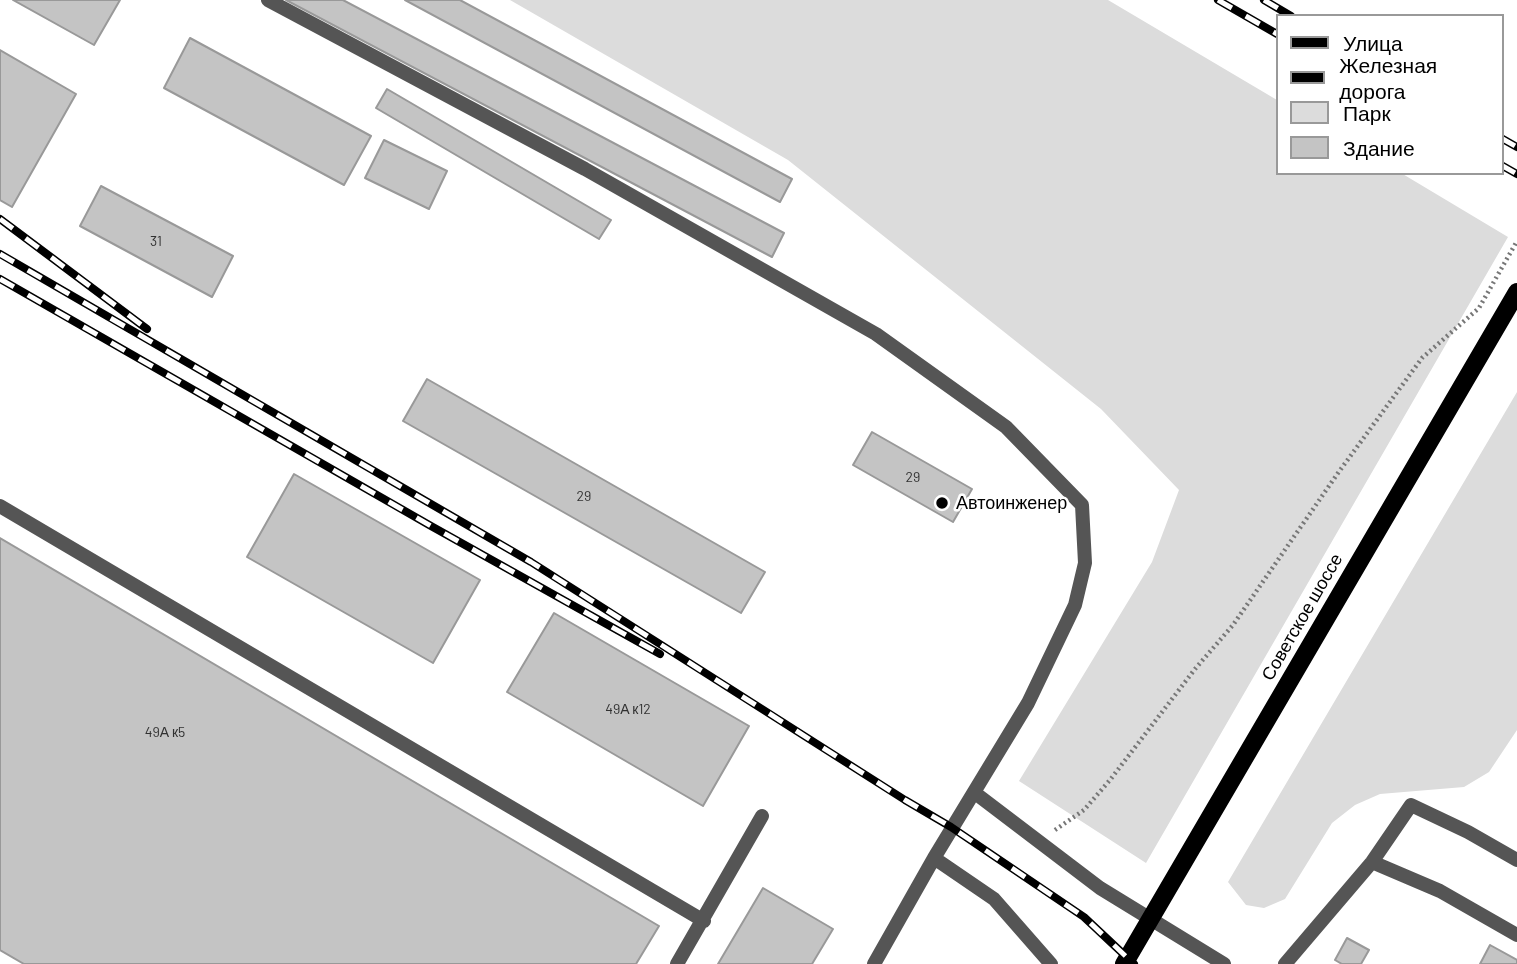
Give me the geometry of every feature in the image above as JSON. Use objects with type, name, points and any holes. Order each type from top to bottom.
[{"type":"main road","name":"Советское шоссе","points":[[1124,964],[1517,292]]},
{"type":"lane","points":[[268,0],[585,169],[876,334],[1006,427],[1082,505],[1085,563],[1074,605],[1028,703],[934,858],[874,964]]},
{"type":"lane","points":[[0,506],[704,921]]},
{"type":"lane","points":[[975,793],[1100,888],[1224,964]]},
{"type":"lane","points":[[1285,964],[1372,862],[1411,805],[1468,832],[1517,860]]},
{"type":"lane","points":[[677,964],[762,816]]},
{"type":"lane","points":[[934,858],[993,899],[1051,964]]},
{"type":"lane","points":[[1372,862],[1440,891],[1517,935]]},
{"type":"path","points":[[1030,834],[1056,830],[1084,810],[1110,780],[1195,669],[1233,625],[1338,473],[1422,358],[1479,308],[1517,242]]},
{"type":"green space","points":[[510,0],[1108,0],[1276,99],[1276,175],[1404,175],[1508,237],[1146,863],[1019,781],[1152,562],[1179,490],[1101,409],[788,160]]},
{"type":"green space","points":[[1517,392],[1517,730],[1489,772],[1464,787],[1380,794],[1355,805],[1332,823],[1285,899],[1264,908],[1246,905],[1228,882]]},
{"type":"building","points":[[13,0],[120,0],[94,45]]},
{"type":"building","points":[[286,0],[343,0],[784,233],[772,257]]},
{"type":"building","points":[[405,0],[460,0],[792,179],[780,202]]},
{"type":"building","points":[[190,38],[371,136],[344,185],[164,88]]},
{"type":"building","points":[[0,50],[76,94],[12,207],[0,200]]},
{"type":"building","points":[[387,89],[611,220],[599,239],[376,108]]},
{"type":"building","points":[[384,140],[447,171],[429,209],[365,178]]},
{"type":"building","points":[[101,186],[233,256],[212,297],[80,226]]},
{"type":"building","points":[[427,379],[765,572],[741,613],[403,421]]},
{"type":"building","points":[[872,432],[972,489],[953,522],[853,465]]},
{"type":"building","points":[[294,474],[480,580],[433,663],[247,557]]},
{"type":"building","points":[[0,538],[659,926],[636,964],[24,964],[0,950]]},
{"type":"building","points":[[554,613],[749,726],[703,806],[507,692]]},
{"type":"building","points":[[763,888],[833,929],[812,964],[718,964]]},
{"type":"building","points":[[1347,938],[1369,950],[1361,964],[1342,964],[1335,960]]},
{"type":"building","points":[[1490,945],[1517,960],[1517,964],[1480,964]]},
{"type":"railway","points":[[1218,0],[1276,33]]},
{"type":"railway","points":[[1264,0],[1288,14]]},
{"type":"railway","points":[[1503,139],[1517,147]]},
{"type":"railway","points":[[1503,166],[1517,174]]},
{"type":"railway","points":[[0,219],[147,329]]},
{"type":"railway","points":[[0,254],[531,562],[951,827],[1084,917],[1134,964]]},
{"type":"railway","points":[[0,279],[660,654]]},
{"type":"place","name":"Автоинженер","points":[[942,503]]}]
